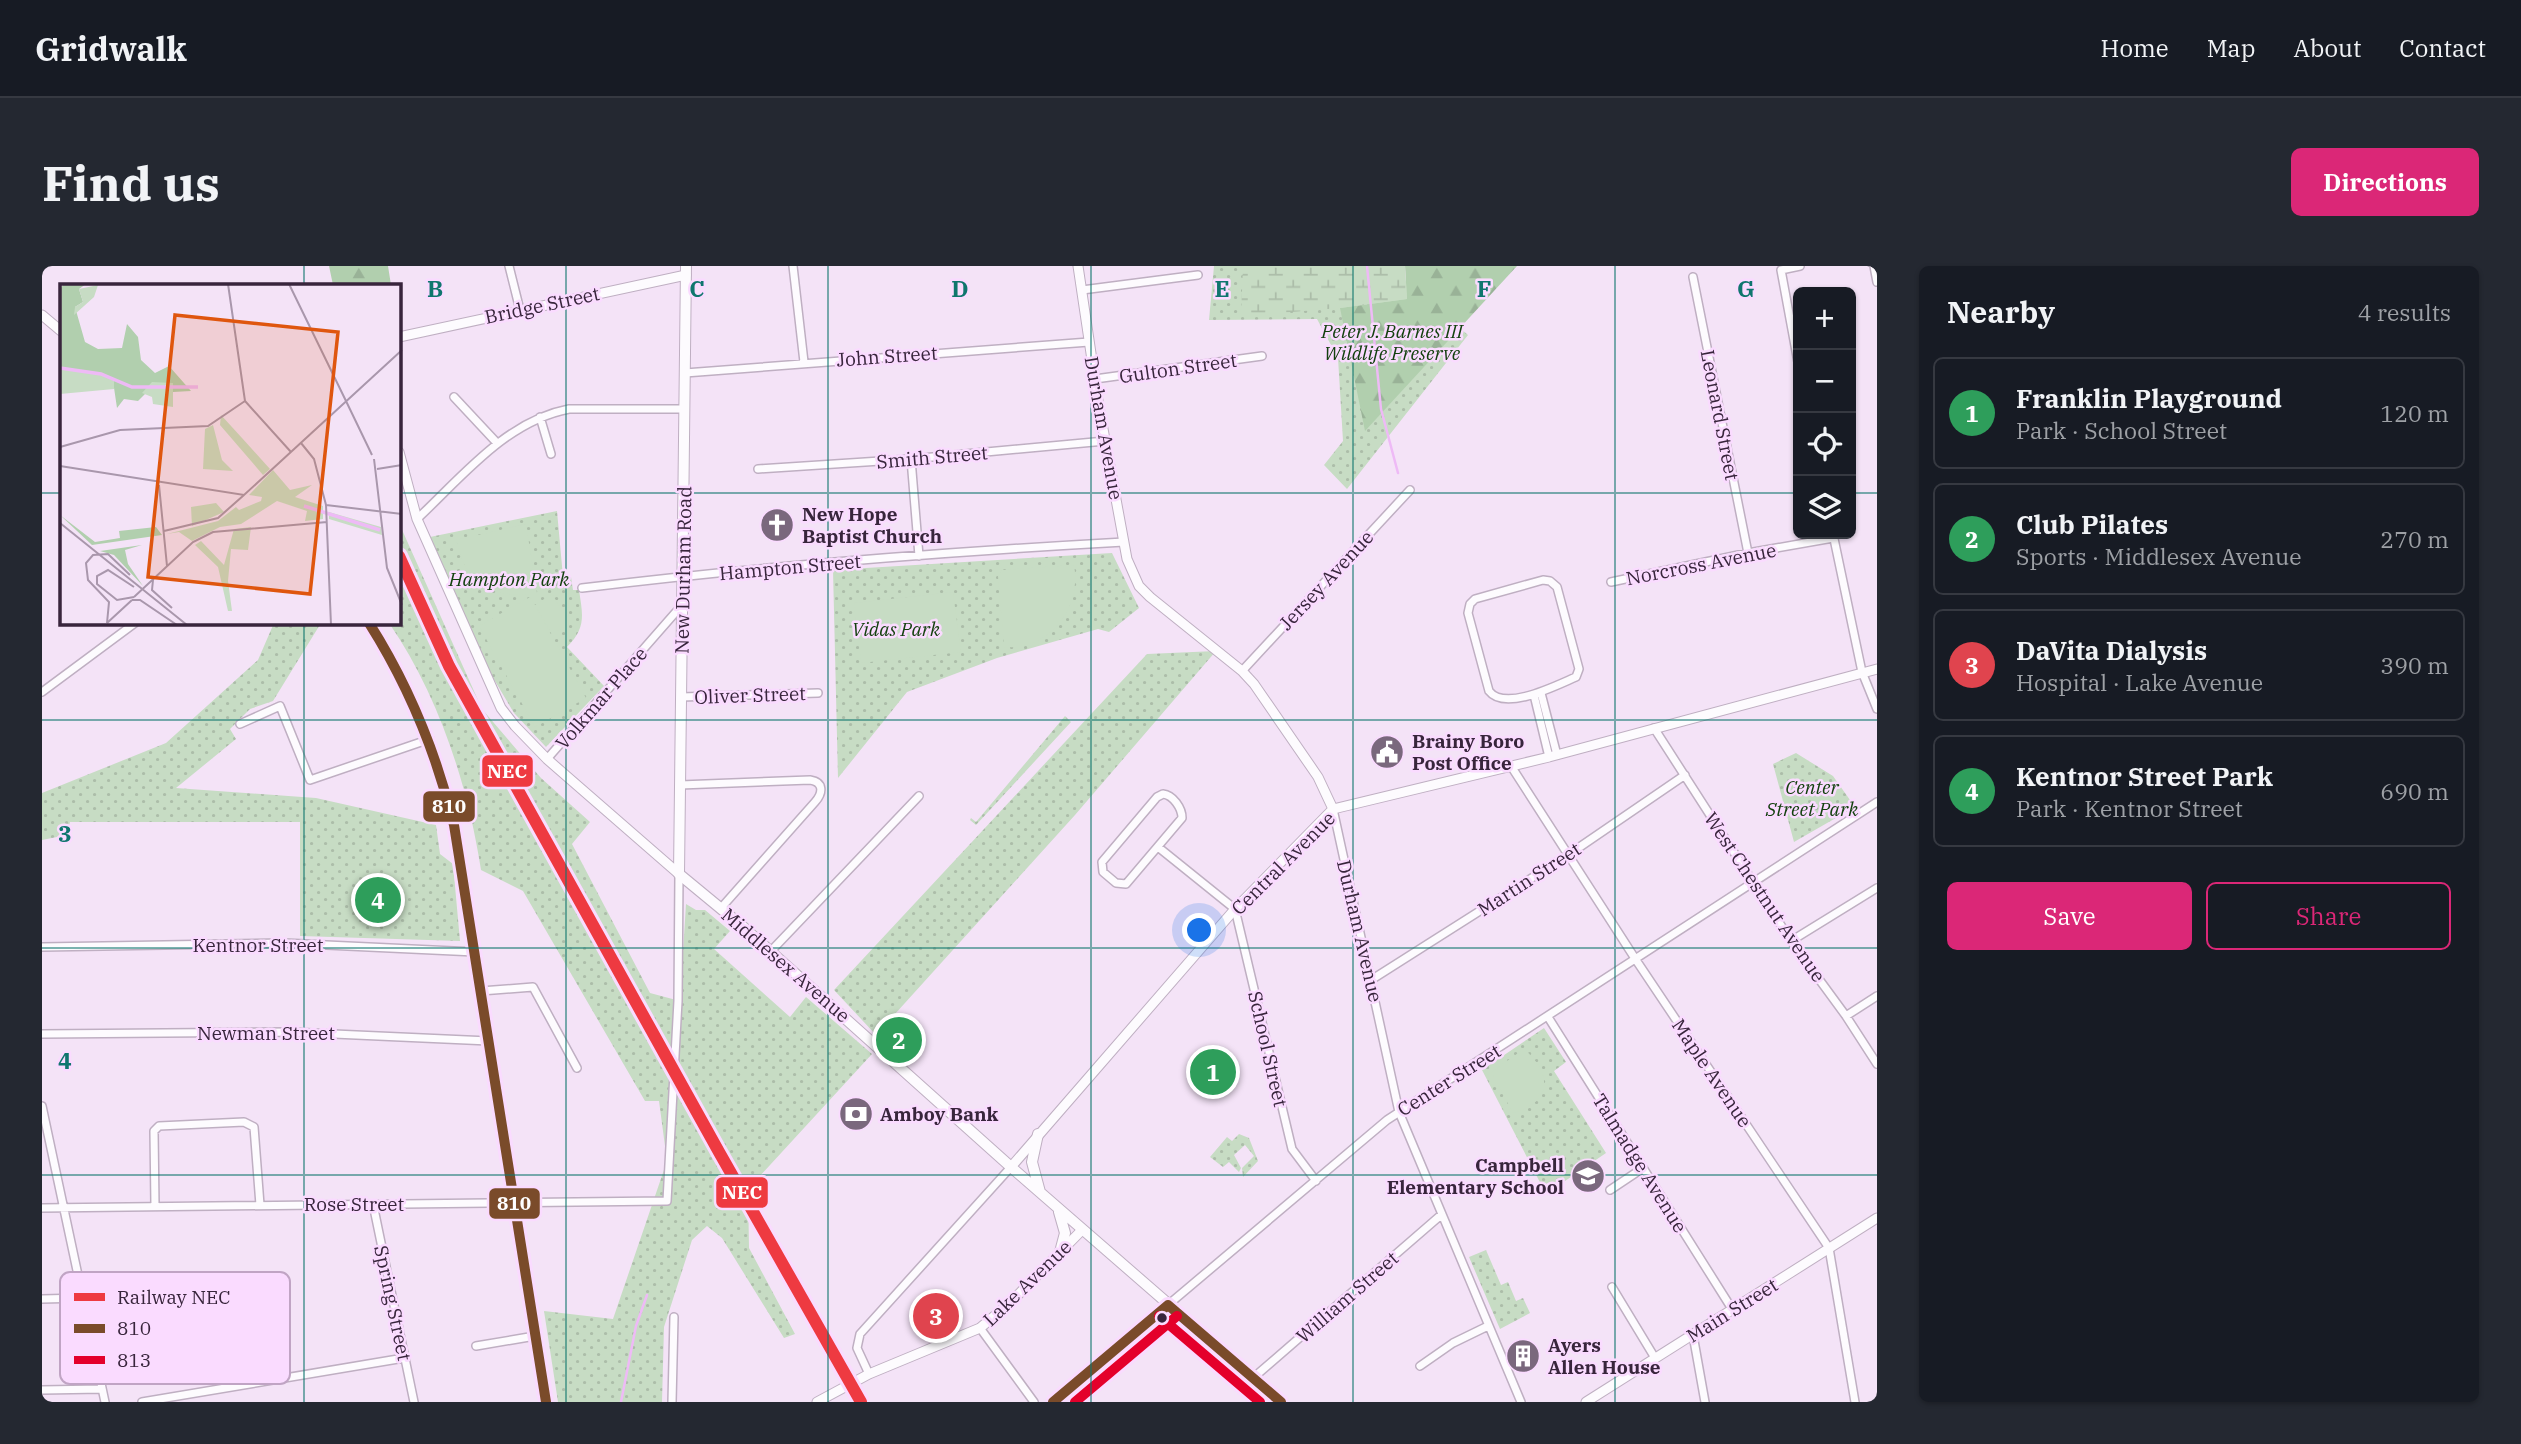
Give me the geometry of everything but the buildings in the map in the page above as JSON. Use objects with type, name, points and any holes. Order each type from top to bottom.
[{"type":"main road","name":"New Durham Road","points":[[680,874],[686,271]]},
{"type":"main road","name":"Middlesex Avenue","points":[[680,874],[771,951],[1082,1230],[1253,1378],[1273,1400]]},
{"type":"main road","points":[[1038,1134],[1032,1162],[1040,1192]]},
{"type":"main road","points":[[1058,1208],[1066,1233],[1060,1252]]},
{"type":"street","points":[[509,266],[520,310]]},
{"type":"street","points":[[793,266],[804,362]]},
{"type":"street","name":"Durham Avenue","points":[[1079,266],[1094,379],[1132,574],[1139,586],[1175,619],[1242,671],[1277,715],[1318,777],[1333,809],[1399,1111],[1521,1402]]},
{"type":"street","points":[[1796,350],[1781,270],[1800,266]]},
{"type":"street","points":[[1874,266],[1877,282]]},
{"type":"street","name":"Bridge Street","points":[[401,337],[686,271]]},
{"type":"street","points":[[1082,290],[1198,275]]},
{"type":"street","name":"Leonard Street","points":[[1693,278],[1748,553]]},
{"type":"street","points":[[42,315],[60,330]]},
{"type":"street","name":"John Street","points":[[685,373],[1089,342]]},
{"type":"street","name":"Gulton Street","points":[[1094,379],[1262,356]]},
{"type":"street","points":[[454,397],[496,443]]},
{"type":"street","points":[[417,519],[496,443],[540,417],[569,409],[684,409]]},
{"type":"street","points":[[540,417],[551,454]]},
{"type":"street","name":"Smith Street","points":[[758,470],[1105,442]]},
{"type":"street","name":"Middlesex Avenue","points":[[401,459],[417,519],[502,708],[515,726],[547,759],[680,874]]},
{"type":"street","points":[[911,459],[919,556]]},
{"type":"street","name":"Jersey Avenue","points":[[1242,671],[1410,491]]},
{"type":"street","name":"Norcross Avenue","points":[[1611,582],[1818,539]]},
{"type":"street","points":[[1834,539],[1862,672],[1877,709]]},
{"type":"street","name":"Hampton Street","points":[[582,588],[683,576],[1124,542]]},
{"type":"street","points":[[1543,580],[1550,581],[1557,587],[1579,669],[1576,677],[1537,694],[1499,698],[1489,691],[1468,613],[1470,604],[1475,599],[1543,580]]},
{"type":"street","name":"Volkmar Place","points":[[547,759],[682,606]]},
{"type":"street","points":[[42,692],[132,625]]},
{"type":"street","points":[[370,625],[405,683],[430,738],[454,825],[546,1402]]},
{"type":"street","name":"Central Avenue","points":[[869,1374],[857,1348],[860,1334],[1011,1167],[1235,909],[1333,809],[1553,756],[1877,669]]},
{"type":"street","name":"Oliver Street","points":[[681,697],[818,693]]},
{"type":"street","points":[[1537,694],[1553,756]]},
{"type":"street","points":[[240,724],[280,706],[310,780],[430,738]]},
{"type":"street","name":"West Chestnut Avenue","points":[[1654,728],[1791,941],[1877,1064]]},
{"type":"street","name":"Maple Avenue","points":[[1511,766],[1636,960],[1829,1248],[1855,1402]]},
{"type":"street","name":"Martin Street","points":[[1371,980],[1568,855],[1685,775]]},
{"type":"street","points":[[680,785],[810,780],[821,786],[822,792],[816,802],[721,908]]},
{"type":"street","points":[[1167,795],[1180,806],[1182,818],[1158,847],[1126,884],[1116,883],[1103,872],[1102,862],[1157,797],[1167,795]]},
{"type":"street","points":[[771,951],[919,796]]},
{"type":"street","name":"Center Street","points":[[1053,1402],[1399,1111],[1877,802]]},
{"type":"street","points":[[1158,847],[1235,909]]},
{"type":"street","name":"Rose Street","points":[[42,1208],[667,1201],[678,1001],[680,874]]},
{"type":"street","points":[[1791,941],[1877,888]]},
{"type":"street","name":"School Street","points":[[1235,909],[1292,1149],[1316,1181]]},
{"type":"street","name":"Kentnor Street","points":[[42,947],[284,943],[475,952]]},
{"type":"street","points":[[481,990],[533,986],[577,1068]]},
{"type":"street","points":[[1846,1016],[1877,996]]},
{"type":"street","name":"Talmadge Avenue","points":[[1548,1017],[1732,1309]]},
{"type":"street","name":"Newman Street","points":[[42,1034],[290,1032],[489,1041]]},
{"type":"street","points":[[42,1106],[78,1272]]},
{"type":"street","points":[[155,1206],[154,1131],[159,1126],[244,1122],[254,1127],[260,1205]]},
{"type":"street","points":[[1610,1190],[1643,1168]]},
{"type":"street","name":"Spring Street","points":[[373,1204],[414,1402]]},
{"type":"street","name":"William Street","points":[[1253,1378],[1441,1215]]},
{"type":"street","name":"Main Street","points":[[1586,1402],[1877,1218]]},
{"type":"street","name":"Lake Avenue","points":[[817,1402],[869,1374],[980,1328],[1010,1303],[1082,1230]]},
{"type":"street","points":[[1612,1287],[1656,1358]]},
{"type":"street","points":[[42,1298],[60,1298]]},
{"type":"street","points":[[672,1402],[674,1317]]},
{"type":"street","points":[[1420,1366],[1437,1352],[1488,1326]]},
{"type":"street","points":[[980,1328],[1034,1402]]},
{"type":"street","points":[[1693,1335],[1705,1402]]},
{"type":"street","points":[[477,1346],[535,1336]]},
{"type":"street","points":[[290,1377],[404,1358]]},
{"type":"street","points":[[101,1384],[105,1402]]},
{"type":"street","points":[[142,1402],[249,1384]]},
{"type":"street","points":[[42,1390],[102,1390]]},
{"type":"green space","points":[[329,266],[388,266],[391,284],[333,284]]},
{"type":"green space","name":"Peter J. Barnes III Wildlife Preserve","points":[[1214,266],[1388,266],[1468,335],[1347,489],[1324,465],[1343,441],[1338,358],[1317,319],[1209,320]]},
{"type":"green space","points":[[1243,266],[1405,266],[1407,299],[1340,308],[1241,316]]},
{"type":"green space","points":[[1405,266],[1517,266],[1365,431],[1340,308],[1407,299]]},
{"type":"green space","name":"Hampton Park","points":[[557,511],[563,577],[571,577],[573,590],[579,590],[581,607],[580,627],[567,647],[604,686],[546,747],[514,713],[492,676],[430,537]]},
{"type":"green space","points":[[526,524],[537,593],[506,594],[478,582],[465,566],[456,540]]},
{"type":"green space","points":[[401,527],[482,709],[541,778],[590,822],[572,844],[650,993],[680,1001],[686,904],[696,910],[705,910],[730,931],[714,949],[790,1017],[806,997],[872,1054],[748,1189],[749,1248],[795,1334],[784,1338],[722,1238],[707,1226],[692,1240],[664,1327],[662,1402],[558,1402],[544,1311],[613,1319],[667,1161],[659,1101],[645,1101],[523,891],[481,870],[459,773],[436,710],[390,625],[401,625]]},
{"type":"green space","name":"Vidas Park","points":[[1112,553],[1139,608],[1109,632],[1098,629],[997,658],[907,692],[838,778],[833,570]]},
{"type":"green space","points":[[1074,565],[1073,596],[1059,623],[1035,642],[1004,647],[998,576],[1002,570]]},
{"type":"green space","points":[[953,592],[961,652],[861,663],[854,603]]},
{"type":"green space","points":[[552,594],[570,624],[552,634],[536,607],[586,698],[535,727],[479,626],[530,597],[535,605]]},
{"type":"green space","points":[[273,625],[320,625],[273,701],[250,709],[230,729],[236,739],[176,788],[316,798],[436,825],[440,854],[453,864],[460,941],[300,936],[300,822],[70,822],[67,835],[42,840],[42,793],[166,743],[258,660]]},
{"type":"green space","points":[[1216,651],[1075,815],[876,1035],[834,990],[1147,654]]},
{"type":"green space","points":[[1065,716],[1071,722],[976,825],[970,820],[971,818],[976,822]]},
{"type":"green space","name":"Center Street Park","points":[[1796,753],[1833,776],[1855,807],[1794,842],[1773,764]]},
{"type":"green space","points":[[1544,1028],[1566,1062],[1554,1071],[1606,1153],[1546,1194],[1482,1070]]},
{"type":"green space","points":[[1524,1049],[1540,1068],[1544,1086],[1535,1102],[1513,1113],[1491,1072]]},
{"type":"green space","points":[[1239,1134],[1249,1138],[1258,1161],[1243,1177],[1242,1168],[1254,1156],[1245,1145],[1234,1155],[1241,1168],[1239,1172],[1229,1162],[1223,1167],[1210,1157],[1227,1137],[1232,1141]]},
{"type":"green space","points":[[1486,1250],[1501,1285],[1508,1282],[1516,1301],[1523,1298],[1530,1313],[1500,1329],[1469,1257]]},
{"type":"waterway","points":[[1367,266],[1381,409],[1398,473]]},
{"type":"waterway","points":[[621,1402],[636,1326],[647,1295]]},
{"type":"rail line","name":"NEC","points":[[401,560],[449,666],[861,1402]]},
{"type":"transit line","name":"810","points":[[370,625],[397,671],[420,720],[454,825],[546,1402]]},
{"type":"transit line","name":"810","points":[[1168,1305],[1281,1402]]},
{"type":"transit line","name":"810","points":[[1053,1402],[1168,1305]]},
{"type":"transit line","name":"813","points":[[1159,1316],[1260,1402]]},
{"type":"transit line","name":"813","points":[[1075,1402],[1177,1316]]},
{"type":"place","name":"New Hope Baptist Church","points":[[777,525]]},
{"type":"place","name":"Brainy Boro Post Office","points":[[1387,752]]},
{"type":"place","name":"Kentnor Street Park","points":[[378,900]]},
{"type":"place","name":"Club Pilates","points":[[899,1040]]},
{"type":"place","name":"Franklin Playground","points":[[1213,1072]]},
{"type":"place","name":"Amboy Bank","points":[[856,1114]]},
{"type":"place","name":"Campbell Elementary School","points":[[1588,1176]]},
{"type":"place","name":"DaVita Dialysis","points":[[936,1316]]},
{"type":"place","name":"Ayers Allen House","points":[[1523,1356]]}]
